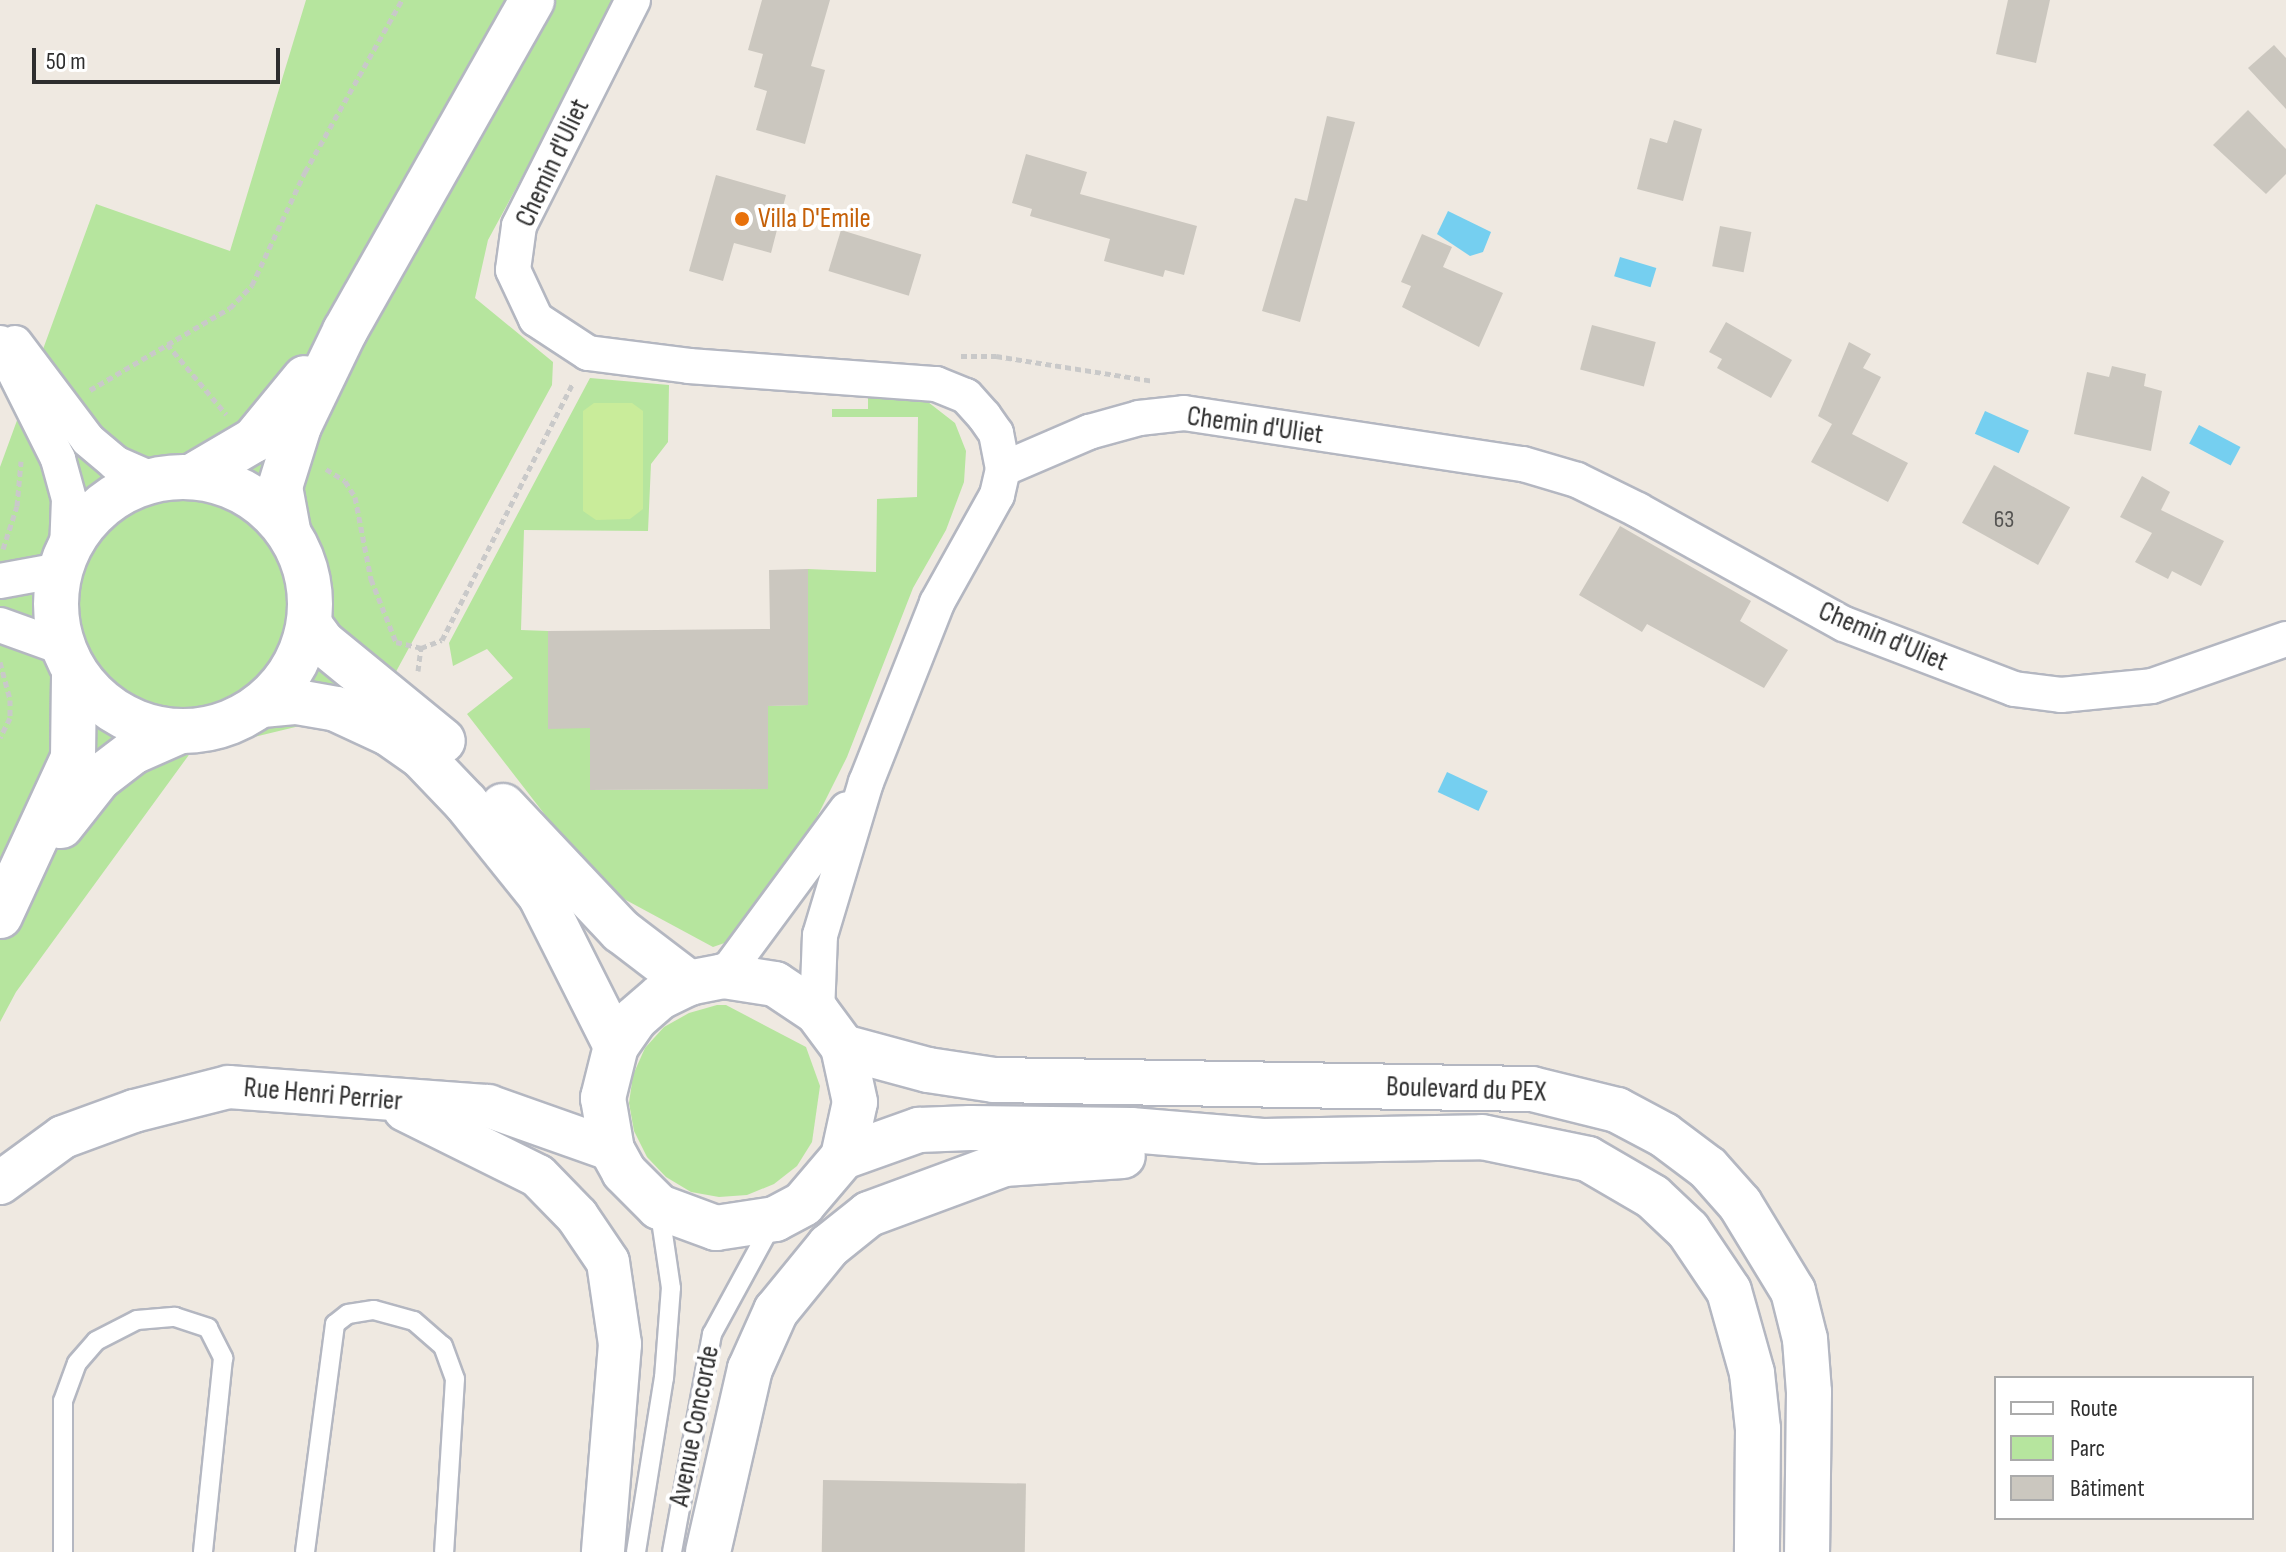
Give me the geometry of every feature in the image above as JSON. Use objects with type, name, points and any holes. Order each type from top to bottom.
[{"type":"main road","points":[[25,872],[99,778],[133,752],[178,732],[236,720],[262,705],[292,668],[309,624],[303,559],[288,530],[280,487],[287,460],[345,331],[532,0]]},
{"type":"main road","points":[[0,916],[25,872],[73,758],[69,659],[55,605],[64,561],[89,519],[118,495],[173,479],[254,440],[345,331]]},
{"type":"main road","points":[[173,479],[228,485],[261,503],[288,530]]},
{"type":"main road","points":[[309,624],[322,642],[445,742],[621,931],[707,979],[775,984],[817,1012],[843,1047],[855,1102],[843,1157],[803,1204],[775,1219],[716,1228],[659,1207],[632,1182],[612,1150],[603,1098],[616,1046],[635,1019],[660,997],[707,979]]},
{"type":"main road","points":[[69,659],[118,714],[178,732]]},
{"type":"main road","points":[[262,705],[297,702],[336,709],[388,733],[421,756],[540,895],[616,1046]]},
{"type":"main road","name":"Boulevard du PEX","points":[[843,1047],[928,1070],[994,1080],[1532,1089],[1581,1098],[1653,1129],[1708,1168],[1740,1204],[1793,1291],[1805,1339],[1809,1392],[1807,1552]]},
{"type":"main road","name":"Boulevard du PEX","points":[[843,1157],[919,1130],[1131,1130],[1263,1141],[1482,1137],[1588,1159],[1653,1197],[1710,1259],[1745,1336],[1758,1429],[1757,1552]]},
{"type":"main road","points":[[708,1552],[750,1369],[776,1311],[829,1246],[869,1214],[1004,1164],[1263,1141]]},
{"type":"street","name":"Chemin d'Uliet","points":[[633,0],[519,226],[513,270],[536,319],[588,353],[689,366],[936,384],[966,396],[984,416],[996,433],[1003,469],[1089,432],[1139,418],[1184,413],[1523,464],[1577,480],[1638,510],[1844,624],[2014,689],[2061,695],[2152,686],[2286,639]]},
{"type":"street","points":[[0,328],[88,440],[115,463],[173,479]]},
{"type":"street","points":[[0,343],[58,459],[69,499],[64,561],[0,581]]},
{"type":"street","points":[[817,1012],[820,935],[866,782],[937,603],[997,495],[1003,469]]},
{"type":"street","points":[[0,625],[69,659]]},
{"type":"street","points":[[707,979],[764,928],[866,782]]},
{"type":"street","name":"Rue Henri Perrier","points":[[0,1183],[63,1137],[134,1111],[229,1087],[390,1103],[488,1106],[612,1150]]},
{"type":"street","points":[[390,1103],[538,1176],[577,1216],[608,1262],[620,1344],[603,1552]]},
{"type":"lane","name":"Avenue Concorde","points":[[636,1552],[664,1378],[671,1288],[659,1207]]},
{"type":"lane","name":"Avenue Concorde","points":[[672,1552],[712,1334],[775,1219]]},
{"type":"lane","points":[[305,1552],[335,1324],[348,1314],[374,1310],[414,1321],[443,1346],[455,1379],[444,1552]]},
{"type":"lane","points":[[63,1552],[63,1401],[77,1363],[96,1341],[137,1320],[175,1317],[208,1328],[223,1358],[203,1552]]},
{"type":"path","points":[[85,394],[230,308],[252,285],[305,172],[402,0]]},
{"type":"path","points":[[167,344],[231,418]]},
{"type":"path","points":[[317,466],[345,481],[355,497],[371,579],[396,642],[421,648],[442,640],[588,353]]},
{"type":"path","points":[[0,557],[17,506],[26,446]]},
{"type":"path","points":[[0,662],[10,700],[10,718],[0,738]]},
{"type":"green space","points":[[306,0],[618,0],[488,240],[475,298],[553,362],[552,385],[361,736],[308,724],[191,752],[16,992],[0,1022],[0,467],[96,204],[230,251]]},
{"type":"green space","points":[[590,378],[669,385],[668,442],[651,464],[648,531],[524,530],[521,630],[548,631],[548,728],[590,728],[590,790],[768,789],[768,734],[760,706],[808,705],[808,569],[876,572],[877,499],[917,497],[918,417],[832,417],[832,409],[868,409],[868,396],[928,402],[955,423],[966,451],[964,482],[946,530],[913,588],[847,757],[807,837],[733,940],[713,947],[624,899],[556,829],[467,714],[513,678],[487,649],[453,666],[449,643]]},
{"type":"green space","points":[[594,403],[632,403],[643,411],[643,509],[630,519],[596,520],[583,511],[583,411]]},
{"type":"green space","points":[[726,1005],[806,1047],[820,1086],[812,1142],[797,1166],[774,1184],[747,1195],[719,1197],[691,1192],[666,1177],[647,1157],[634,1131],[629,1103],[633,1075],[645,1048],[664,1027],[689,1013]]},
{"type":"water","points":[[1448,211],[1491,232],[1483,252],[1470,256],[1437,234]]},
{"type":"water","points":[[1620,257],[1656,268],[1650,287],[1614,276]]},
{"type":"water","points":[[1985,411],[2029,431],[2019,453],[1975,434]]},
{"type":"water","points":[[2199,425],[2240,447],[2231,466],[2189,444]]},
{"type":"water","points":[[1447,772],[1488,791],[1478,811],[1438,792]]},
{"type":"building","points":[[762,0],[830,0],[811,66],[825,70],[805,144],[756,130],[767,91],[754,87],[763,54],[748,50]]},
{"type":"building","points":[[2008,0],[2050,0],[2036,63],[1996,54]]},
{"type":"building","points":[[2274,45],[2286,58],[2286,109],[2248,68]]},
{"type":"building","points":[[2248,110],[2286,149],[2286,174],[2266,194],[2213,145]]},
{"type":"building","points":[[1327,116],[1355,122],[1300,322],[1262,311],[1295,198],[1307,201]]},
{"type":"building","points":[[1674,120],[1702,129],[1683,201],[1637,189],[1650,138],[1667,143]]},
{"type":"building","points":[[1026,154],[1087,172],[1080,194],[1197,226],[1184,275],[1165,270],[1163,277],[1104,261],[1110,239],[1030,216],[1032,209],[1012,203]]},
{"type":"building","name":"Villa D'Emile","points":[[716,175],[786,195],[771,253],[734,243],[723,281],[689,271]]},
{"type":"building","points":[[1720,226],[1751,232],[1744,272],[1712,266]]},
{"type":"building","points":[[841,230],[921,255],[909,296],[828,271]]},
{"type":"building","points":[[1422,234],[1452,247],[1443,267],[1503,293],[1479,347],[1402,307],[1411,286],[1401,282]]},
{"type":"building","points":[[1726,322],[1792,360],[1771,398],[1717,368],[1722,359],[1709,352]]},
{"type":"building","points":[[1592,325],[1656,342],[1644,387],[1580,369]]},
{"type":"building","points":[[1849,342],[1871,354],[1863,368],[1881,377],[1852,434],[1908,463],[1888,502],[1811,462],[1832,424],[1818,416]]},
{"type":"building","points":[[2112,366],[2146,374],[2144,386],[2162,391],[2151,451],[2074,434],[2087,372],[2109,377]]},
{"type":"building","points":[[1994,465],[2070,507],[2038,565],[1962,523]]},
{"type":"building","points":[[2142,476],[2170,492],[2161,510],[2224,541],[2201,586],[2172,571],[2168,579],[2135,562],[2152,533],[2120,517]]},
{"type":"building","points":[[1620,526],[1751,601],[1740,621],[1788,650],[1764,688],[1647,624],[1642,632],[1579,595]]},
{"type":"building","points":[[808,569],[808,705],[768,706],[768,789],[590,790],[590,728],[548,729],[548,631],[770,629],[769,570]]},
{"type":"building","points":[[823,1480],[1026,1484],[1025,1552],[822,1552]]},
{"type":"place","name":"Villa D'Emile","points":[[742,219]]}]
